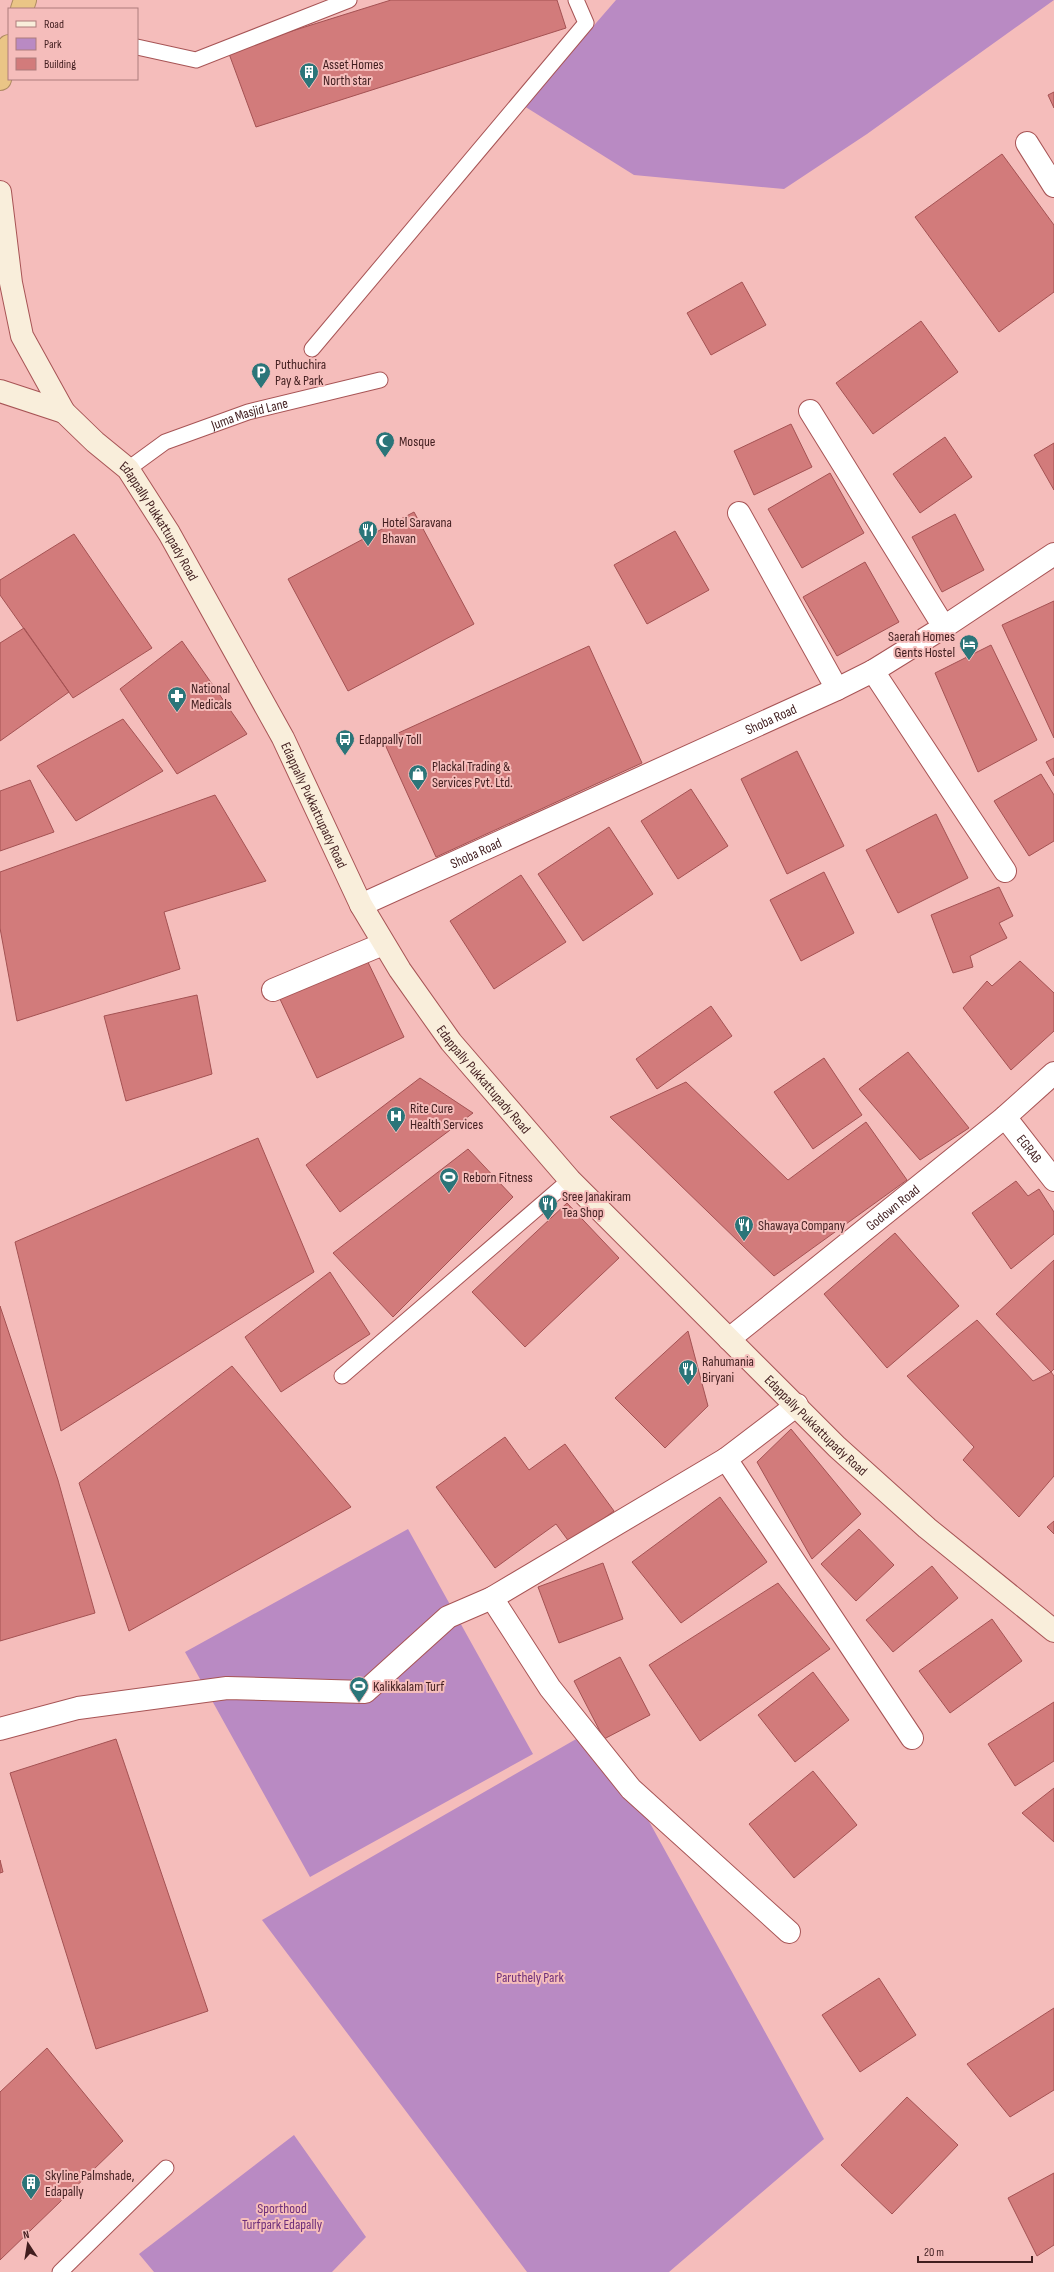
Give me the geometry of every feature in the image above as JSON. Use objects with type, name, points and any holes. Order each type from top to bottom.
[{"type":"highway","points":[[0,79],[8,50]]},
{"type":"main road","points":[[0,89],[8,51]]},
{"type":"main road","points":[[0,192],[11,283],[22,336],[64,412]]},
{"type":"main road","points":[[0,391],[64,412]]},
{"type":"main road","name":"Edappally Pukkattupady Road","points":[[64,412],[95,442],[128,470],[169,533],[283,738],[361,905],[383,944],[451,1042],[570,1180],[837,1446],[927,1528],[1054,1631]]},
{"type":"street","points":[[1027,143],[1054,186]]},
{"type":"street","points":[[810,411],[944,628]]},
{"type":"street","points":[[739,513],[838,689]]},
{"type":"street","name":"Shoba Road","points":[[361,905],[838,689],[873,671],[944,628],[1054,554]]},
{"type":"street","points":[[873,671],[1005,871]]},
{"type":"street","points":[[273,990],[383,944]]},
{"type":"street","name":"Godown Road","points":[[729,1339],[1005,1117],[1054,1073]]},
{"type":"street","name":"EGRAB","points":[[1005,1117],[1054,1180]]},
{"type":"street","points":[[0,1729],[78,1708],[227,1688],[365,1692],[448,1617],[492,1598],[726,1459],[796,1405]]},
{"type":"street","points":[[726,1459],[912,1738]]},
{"type":"street","points":[[492,1598],[550,1688],[632,1789],[789,1932]]},
{"type":"lane","points":[[138,47],[196,60],[349,0]]},
{"type":"lane","points":[[312,349],[586,23],[576,0]]},
{"type":"lane","name":"Juma Masjid Lane","points":[[128,470],[165,442],[248,412],[380,380]]},
{"type":"lane","points":[[342,1376],[570,1180]]},
{"type":"lane","points":[[60,2272],[166,2168]]},
{"type":"green space","points":[[616,0],[1054,0],[867,134],[784,189],[634,175],[524,106]]},
{"type":"green space","name":"Kalikkalam Turf","points":[[408,1529],[533,1754],[310,1877],[185,1652]]},
{"type":"green space","name":"Paruthely Park","points":[[597,1727],[824,2139],[669,2272],[527,2272],[262,1920]]},
{"type":"green space","name":"Sporthood Turfpark Edapally","points":[[294,2135],[366,2237],[332,2272],[154,2272],[139,2254]]},
{"type":"building","name":"Asset Homes North star","points":[[391,0],[557,0],[566,28],[256,127],[228,51]]},
{"type":"building","points":[[1054,92],[1054,108],[1048,95]]},
{"type":"building","points":[[1002,154],[1054,225],[1054,292],[999,332],[915,217]]},
{"type":"building","points":[[742,282],[766,325],[711,355],[687,313]]},
{"type":"building","points":[[921,321],[958,372],[873,434],[836,383]]},
{"type":"building","points":[[791,424],[812,467],[754,495],[734,451]]},
{"type":"building","points":[[945,437],[972,477],[920,513],[893,474]]},
{"type":"building","points":[[1054,443],[1054,490],[1034,455]]},
{"type":"building","points":[[830,473],[864,533],[802,568],[768,509]]},
{"type":"building","points":[[414,512],[474,624],[348,691],[288,579]]},
{"type":"building","points":[[955,514],[984,570],[942,592],[912,537]]},
{"type":"building","points":[[675,531],[709,590],[647,624],[614,565]]},
{"type":"building","points":[[74,534],[152,648],[73,698],[0,595],[0,580]]},
{"type":"building","points":[[865,562],[899,622],[837,656],[803,597]]},
{"type":"building","points":[[1054,601],[1054,738],[1002,625]]},
{"type":"building","points":[[24,628],[69,692],[0,741],[0,643]]},
{"type":"building","points":[[182,641],[247,734],[177,774],[120,689]]},
{"type":"building","points":[[991,645],[1037,740],[978,772],[935,673]]},
{"type":"building","points":[[589,646],[642,763],[436,857],[383,740]]},
{"type":"building","points":[[123,719],[163,771],[76,821],[37,766]]},
{"type":"building","points":[[797,751],[844,846],[787,874],[741,779]]},
{"type":"building","points":[[1054,758],[1054,776],[1046,762]]},
{"type":"building","points":[[1041,774],[1054,795],[1054,841],[1029,856],[994,801]]},
{"type":"building","points":[[30,780],[54,832],[0,851],[0,791]]},
{"type":"building","points":[[691,789],[728,846],[678,879],[641,821]]},
{"type":"building","points":[[215,795],[266,881],[164,912],[180,969],[17,1021],[0,928],[0,872]]},
{"type":"building","points":[[936,814],[968,878],[898,913],[866,850]]},
{"type":"building","points":[[609,827],[653,894],[583,941],[538,874]]},
{"type":"building","points":[[824,872],[854,933],[801,961],[770,900]]},
{"type":"building","points":[[521,875],[566,942],[494,989],[450,921]]},
{"type":"building","points":[[999,887],[1013,916],[999,923],[1007,938],[970,956],[973,967],[953,973],[931,915]]},
{"type":"building","points":[[365,956],[404,1037],[317,1078],[279,997]]},
{"type":"building","points":[[1020,961],[1054,993],[1054,1031],[1011,1070],[963,1008],[987,981],[992,986]]},
{"type":"building","points":[[197,995],[212,1074],[126,1101],[104,1016]]},
{"type":"building","points":[[711,1006],[732,1036],[657,1089],[636,1059]]},
{"type":"building","points":[[908,1052],[969,1128],[920,1160],[859,1089]]},
{"type":"building","points":[[824,1058],[862,1115],[813,1149],[774,1092]]},
{"type":"building","points":[[420,1078],[473,1113],[340,1212],[306,1165]]},
{"type":"building","points":[[686,1082],[788,1180],[866,1122],[907,1180],[774,1276],[610,1117]]},
{"type":"building","points":[[258,1138],[314,1272],[61,1431],[15,1242]]},
{"type":"building","points":[[468,1149],[513,1197],[393,1317],[333,1253]]},
{"type":"building","points":[[1016,1181],[1028,1196],[1039,1189],[1054,1212],[1054,1234],[1011,1269],[972,1213]]},
{"type":"building","points":[[567,1203],[619,1258],[525,1347],[472,1292]]},
{"type":"building","points":[[895,1233],[959,1306],[887,1368],[824,1294]]},
{"type":"building","points":[[1054,1260],[1054,1369],[1051,1372],[996,1314]]},
{"type":"building","points":[[330,1272],[370,1334],[281,1392],[245,1337]]},
{"type":"building","points":[[0,1306],[58,1480],[95,1613],[0,1641]]},
{"type":"building","points":[[977,1320],[1033,1381],[1051,1372],[1054,1376],[1054,1476],[1019,1517],[963,1460],[974,1447],[907,1376]]},
{"type":"building","points":[[688,1331],[708,1406],[665,1448],[615,1398]]},
{"type":"building","points":[[232,1366],[351,1507],[129,1631],[79,1483]]},
{"type":"building","points":[[791,1429],[861,1514],[812,1559],[757,1462]]},
{"type":"building","points":[[505,1437],[529,1470],[565,1444],[614,1511],[570,1543],[556,1524],[495,1568],[436,1487]]},
{"type":"building","points":[[720,1497],[767,1562],[681,1623],[632,1562]]},
{"type":"building","points":[[1054,1521],[1054,1534],[1047,1527]]},
{"type":"building","points":[[859,1529],[894,1565],[856,1601],[821,1564]]},
{"type":"building","points":[[603,1563],[623,1619],[559,1643],[538,1587]]},
{"type":"building","points":[[932,1566],[958,1598],[893,1652],[866,1620]]},
{"type":"building","points":[[778,1583],[830,1649],[700,1741],[649,1665]]},
{"type":"building","points":[[992,1619],[1022,1661],[950,1713],[919,1671]]},
{"type":"building","points":[[620,1657],[650,1715],[604,1739],[574,1681]]},
{"type":"building","points":[[813,1672],[849,1720],[795,1762],[758,1715]]},
{"type":"building","points":[[1054,1702],[1054,1761],[1015,1786],[988,1744]]},
{"type":"building","points":[[116,1739],[208,2011],[96,2049],[10,1773]]},
{"type":"building","points":[[813,1771],[857,1825],[794,1878],[749,1824]]},
{"type":"building","points":[[1054,1788],[1054,1842],[1022,1813]]},
{"type":"building","points":[[0,1860],[3,1872],[0,1873]]},
{"type":"building","points":[[879,1978],[916,2035],[860,2072],[822,2015]]},
{"type":"building","points":[[1054,2008],[1054,2090],[1010,2117],[967,2064]]},
{"type":"building","name":"Skyline Palmshade, Edapally","points":[[47,2048],[123,2141],[0,2260],[0,2092]]},
{"type":"building","points":[[907,2097],[958,2145],[892,2214],[841,2165]]},
{"type":"building","points":[[1054,2173],[1054,2245],[1037,2256],[1008,2198]]},
{"type":"place","name":"Asset Homes North star","points":[[309,89]]},
{"type":"place","name":"Puthuchira Pay & Park","points":[[261,389]]},
{"type":"place","name":"Mosque","points":[[385,458]]},
{"type":"place","name":"Hotel Saravana Bhavan","points":[[368,547]]},
{"type":"place","name":"Saerah Homes Gents Hostel","points":[[969,661]]},
{"type":"place","name":"National Medicals","points":[[177,713]]},
{"type":"place","name":"Edappally Toll","points":[[345,756]]},
{"type":"place","name":"Plackal Trading & Services Pvt. Ltd.","points":[[418,791]]},
{"type":"place","name":"Rite Cure Health Services","points":[[396,1133]]},
{"type":"place","name":"Reborn Fitness","points":[[449,1194]]},
{"type":"place","name":"Sree Janakiram Tea Shop","points":[[548,1221]]},
{"type":"place","name":"Shawaya Company","points":[[744,1242]]},
{"type":"place","name":"Rahumania Biryani","points":[[688,1386]]},
{"type":"place","name":"Kalikkalam Turf","points":[[359,1703]]},
{"type":"place","name":"Skyline Palmshade, Edapally","points":[[31,2200]]}]
